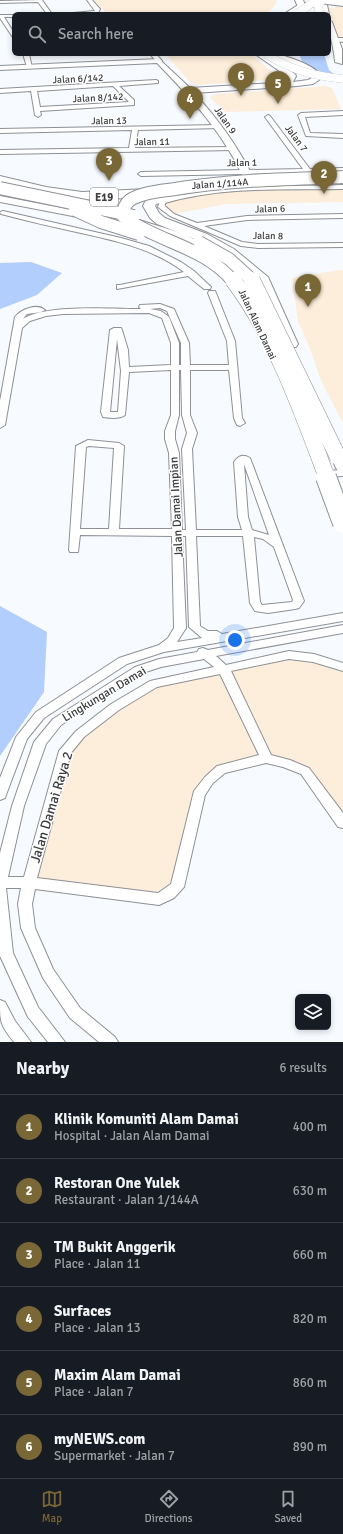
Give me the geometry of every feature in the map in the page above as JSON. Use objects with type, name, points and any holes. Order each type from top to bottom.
[{"type":"highway","points":[[334,0],[343,3]]},
{"type":"highway","points":[[322,6],[343,3]]},
{"type":"highway","name":"E19","points":[[0,184],[28,190],[80,197],[117,197],[209,188],[251,182],[343,178]]},
{"type":"highway","name":"E19","points":[[0,180],[46,191],[82,196],[148,193],[191,186],[247,180],[343,178]]},
{"type":"highway","points":[[0,188],[128,214],[192,239],[223,254],[242,268],[254,282],[343,467]]},
{"type":"highway","points":[[209,188],[166,196],[151,201],[149,206],[154,215],[161,221],[202,238],[229,252],[263,280],[340,448]]},
{"type":"highway","points":[[28,190],[62,202],[101,222],[148,237],[199,258],[224,281],[271,344]]},
{"type":"highway","points":[[148,193],[128,202],[124,209],[123,216],[129,222],[201,254],[225,272],[239,289],[271,344],[313,441],[343,523]]},
{"type":"street","points":[[0,2],[40,0],[49,12]]},
{"type":"street","points":[[89,0],[98,10],[95,12]]},
{"type":"street","points":[[289,12],[300,2],[314,3],[322,6]]},
{"type":"street","points":[[303,12],[322,6]]},
{"type":"street","points":[[0,16],[12,16]]},
{"type":"street","points":[[0,16],[12,33]]},
{"type":"street","points":[[343,40],[332,41],[338,62],[343,72]]},
{"type":"street","points":[[27,56],[30,67]]},
{"type":"street","points":[[155,56],[159,61]]},
{"type":"street","points":[[262,56],[265,60],[290,74],[292,78],[285,82],[270,85]]},
{"type":"street","points":[[269,56],[301,72],[343,80]]},
{"type":"street","points":[[188,91],[306,83],[318,78],[315,73],[280,56]]},
{"type":"street","points":[[0,68],[159,61]]},
{"type":"street","name":"Jalan 9","points":[[159,61],[188,91],[219,127],[249,176]]},
{"type":"street","points":[[280,68],[299,76],[307,76],[311,74],[299,65]]},
{"type":"street","name":"Jalan 6/142","points":[[0,91],[156,82]]},
{"type":"street","points":[[180,83],[191,87],[219,89]]},
{"type":"street","name":"Jalan 8/142","points":[[34,90],[38,112],[132,104],[132,101],[116,85]]},
{"type":"street","points":[[198,102],[204,94],[219,89]]},
{"type":"street","points":[[343,113],[301,115],[308,135],[343,136]]},
{"type":"street","name":"Jalan 7","points":[[268,117],[308,171]]},
{"type":"street","name":"Jalan 13","points":[[0,131],[219,127]]},
{"type":"street","points":[[132,151],[135,129]]},
{"type":"street","name":"Jalan 11","points":[[0,152],[233,149]]},
{"type":"street","name":"Jalan 1","points":[[141,174],[249,176],[308,171],[343,170]]},
{"type":"street","name":"Jalan 1/114A","points":[[108,217],[153,192],[172,187],[249,176],[343,178]]},
{"type":"street","name":"Jalan 8","points":[[343,187],[223,190],[179,197],[167,200],[161,205],[167,213],[241,244],[343,245]]},
{"type":"street","name":"Jalan Alam Damai","points":[[0,194],[90,210],[128,226],[177,243],[206,256],[230,274],[244,291],[343,511]]},
{"type":"street","name":"Jalan Alam Damai","points":[[0,199],[81,215],[108,217],[186,239],[214,252],[238,269],[251,284],[340,448],[343,467]]},
{"type":"street","points":[[90,210],[124,207]]},
{"type":"street","points":[[3,213],[131,243],[161,255],[191,273],[210,290],[231,341],[238,418],[240,423]]},
{"type":"street","points":[[81,215],[97,231],[94,234]]},
{"type":"street","name":"Jalan 6","points":[[197,225],[247,218],[343,216]]},
{"type":"street","points":[[94,234],[108,228],[128,226]]},
{"type":"street","points":[[123,250],[125,246],[131,243]]},
{"type":"street","points":[[120,287],[191,273]]},
{"type":"street","name":"Jalan Damai Impian","points":[[120,311],[152,306],[160,306],[170,309],[184,343],[186,367],[186,415],[192,433],[187,449],[195,627],[206,635],[229,636]]},
{"type":"street","name":"Jalan Damai Impian","points":[[0,425],[18,327],[27,319],[35,316],[63,312],[120,311],[149,311],[158,313],[165,318],[175,343],[175,416],[170,431],[170,439],[174,454],[180,628],[172,641],[163,648]]},
{"type":"street","points":[[114,330],[118,330],[124,345],[126,370],[122,413],[120,415],[106,415],[114,330]]},
{"type":"street","points":[[126,370],[176,367],[234,368]]},
{"type":"street","points":[[74,550],[81,446],[88,443],[119,446],[114,532]]},
{"type":"street","points":[[340,448],[343,460]]},
{"type":"street","points":[[243,458],[247,460],[266,515],[299,601],[295,606],[268,609],[259,608],[255,603],[250,541],[246,533],[239,462],[243,458]]},
{"type":"street","points":[[327,477],[343,473]]},
{"type":"street","points":[[327,477],[343,480]]},
{"type":"street","points":[[246,533],[264,526],[266,515]]},
{"type":"street","points":[[75,532],[246,533],[269,537],[279,546]]},
{"type":"street","name":"Lingkungan Damai","points":[[0,795],[22,737],[40,715],[123,661],[163,648],[190,642],[343,617]]},
{"type":"street","name":"Lingkungan Damai","points":[[0,881],[18,806],[40,742],[57,722],[139,670],[159,663],[343,629]]},
{"type":"street","points":[[190,642],[224,669],[266,758]]},
{"type":"street","name":"Jalan Damai Raya 2","points":[[110,1042],[75,1013],[48,973],[28,928],[25,904],[29,883],[65,751],[80,734],[116,707],[154,684],[289,655],[314,658],[343,667]]},
{"type":"street","points":[[0,881],[29,883],[159,899],[169,894],[177,887],[199,794],[209,780],[221,769],[266,758],[286,763],[305,771],[343,823]]},
{"type":"street","points":[[0,890],[1,914],[6,953],[34,1012],[57,1042]]},
{"type":"street","points":[[0,1007],[10,1026],[23,1042]]},
{"type":"shaded area","points":[[94,0],[276,0],[277,3],[269,12],[105,12]]},
{"type":"shaded area","points":[[343,6],[343,39],[338,39],[331,17],[331,12],[329,12],[328,8]]},
{"type":"shaded area","points":[[167,56],[254,56],[276,76],[269,80],[200,85],[191,83]]},
{"type":"shaded area","points":[[300,56],[325,56],[329,70],[334,74],[322,76],[303,64]]},
{"type":"shaded area","points":[[327,86],[332,88],[341,109],[226,112],[210,98],[216,94]]},
{"type":"shaded area","points":[[343,188],[343,202],[226,204],[174,214],[165,209],[164,205],[168,201],[224,191]]},
{"type":"shaded area","points":[[31,262],[62,273],[37,295],[0,309],[0,263]]},
{"type":"shaded area","points":[[343,270],[343,423],[322,383],[311,351],[298,321],[292,278]]},
{"type":"shaded area","points":[[0,606],[47,632],[44,692],[0,756]]},
{"type":"shaded area","points":[[291,658],[307,659],[343,670],[343,816],[307,768],[270,755],[206,777],[172,884],[158,894],[34,879],[68,753],[83,737],[117,710],[156,687]]},
{"type":"place","name":"myNEWS.com","points":[[241,96]]},
{"type":"place","name":"Maxim Alam Damai","points":[[278,104]]},
{"type":"place","name":"Surfaces","points":[[190,119]]},
{"type":"place","name":"TM Bukit Anggerik","points":[[109,181]]},
{"type":"place","name":"Restoran One Yulek","points":[[324,194]]},
{"type":"place","name":"Klinik Komuniti Alam Damai","points":[[308,307]]}]
